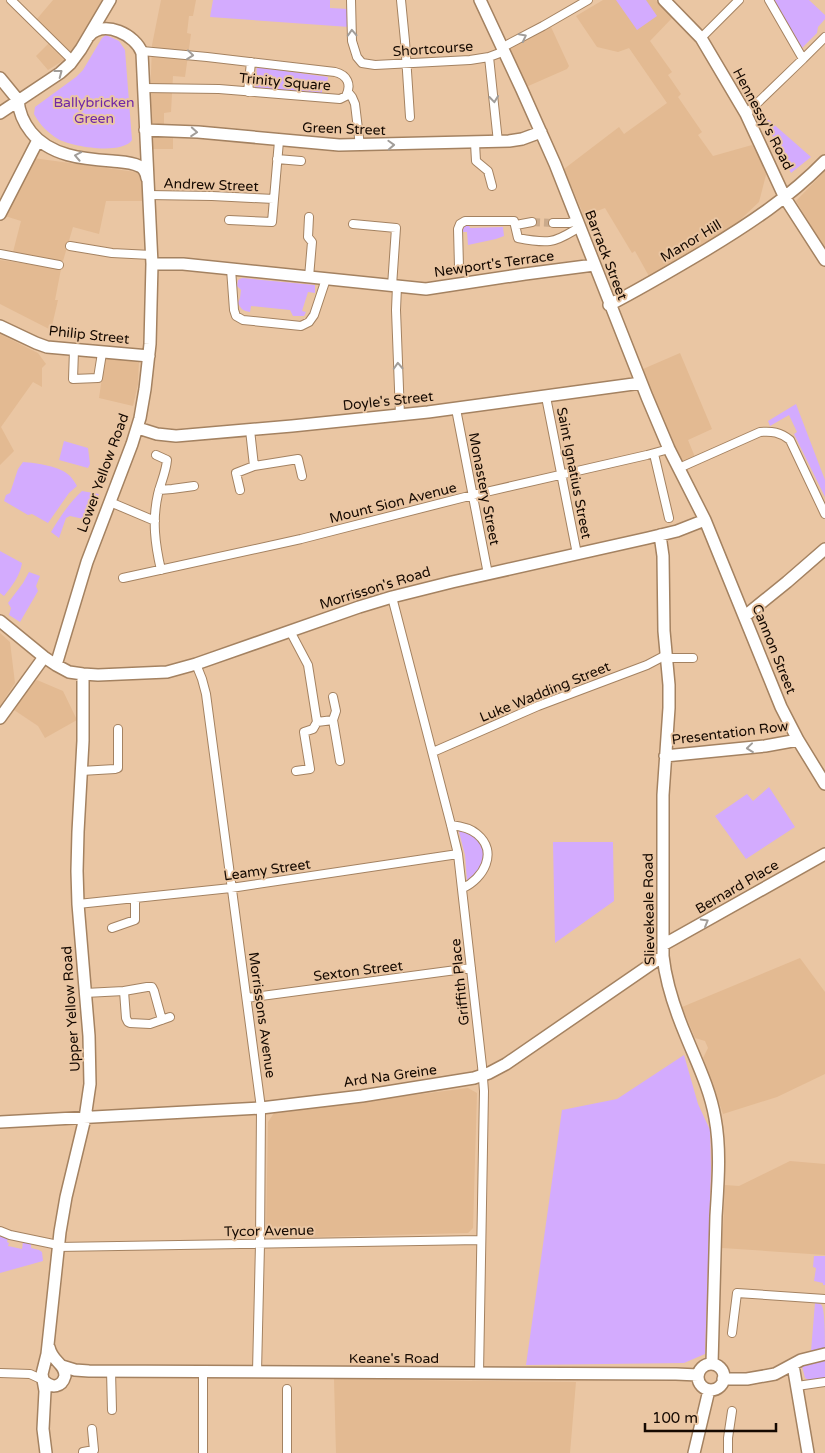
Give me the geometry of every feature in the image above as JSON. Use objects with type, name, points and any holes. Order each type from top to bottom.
[{"type":"street","points":[[11,0],[73,61]]},
{"type":"street","name":"Shortcourse","points":[[351,0],[352,43],[356,57],[362,63],[371,65],[470,60],[489,56],[588,0]]},
{"type":"street","points":[[400,0],[407,64],[410,117]]},
{"type":"street","name":"Barrack Street","points":[[480,0],[541,132],[669,449],[705,520]]},
{"type":"street","name":"Hennessy's Road","points":[[664,0],[701,38],[746,114],[786,198],[825,260]]},
{"type":"street","points":[[701,38],[739,0]]},
{"type":"street","points":[[769,0],[803,59]]},
{"type":"street","points":[[109,2],[106,10],[106,19],[110,27],[133,40],[142,51]]},
{"type":"street","points":[[0,114],[60,73],[73,61],[109,2]]},
{"type":"street","points":[[89,36],[99,29],[115,30]]},
{"type":"street","points":[[746,114],[825,37]]},
{"type":"street","name":"Trinity Square","points":[[142,51],[338,73],[348,80],[349,86],[348,92],[344,97],[334,99],[192,88],[144,88]]},
{"type":"street","name":"Lower Yellow Road","points":[[56,665],[84,570],[138,428],[146,390],[149,356],[151,259],[142,51]]},
{"type":"street","points":[[489,56],[498,142]]},
{"type":"street","points":[[248,92],[251,62]]},
{"type":"street","points":[[0,78],[18,100],[24,124]]},
{"type":"street","points":[[348,92],[355,104],[360,146]]},
{"type":"street","points":[[0,114],[14,116],[38,140],[48,147],[66,154],[139,166],[145,171],[147,178]]},
{"type":"street","name":"Green Street","points":[[145,133],[206,133],[279,141],[360,146],[498,142],[522,139],[541,132]]},
{"type":"street","points":[[122,162],[130,160],[136,155],[142,147],[145,133]]},
{"type":"street","points":[[0,214],[38,140]]},
{"type":"street","points":[[229,220],[272,222],[279,141]]},
{"type":"street","points":[[475,143],[476,161],[488,171],[492,186]]},
{"type":"street","points":[[277,159],[301,161]]},
{"type":"street","name":"Manor Hill","points":[[609,304],[714,245],[786,198],[825,161]]},
{"type":"street","name":"Andrew Street","points":[[148,195],[212,196],[274,200]]},
{"type":"street","points":[[309,218],[308,237],[312,242],[309,277]]},
{"type":"street","points":[[459,268],[458,229],[460,224],[465,221],[510,220],[514,221],[516,225],[518,238],[551,241],[559,238],[578,224]]},
{"type":"street","points":[[516,225],[532,222]]},
{"type":"street","points":[[552,223],[578,224]]},
{"type":"street","points":[[354,224],[396,228],[395,286],[400,415]]},
{"type":"street","points":[[70,246],[151,259]]},
{"type":"street","points":[[0,254],[59,265]]},
{"type":"street","name":"Newport's Terrace","points":[[151,259],[178,264],[395,286],[434,288],[594,265]]},
{"type":"street","points":[[231,269],[236,316],[243,320],[301,326],[309,322],[314,315],[326,278]]},
{"type":"street","name":"Philip Street","points":[[0,326],[42,346],[149,356]]},
{"type":"street","points":[[74,350],[73,379],[98,378],[102,353]]},
{"type":"street","name":"Doyle's Street","points":[[138,428],[172,436],[250,430],[456,409],[641,383]]},
{"type":"street","name":"Saint Ignatius Street","points":[[546,397],[577,554]]},
{"type":"street","name":"Monastery Street","points":[[456,409],[488,574]]},
{"type":"street","points":[[250,430],[254,466]]},
{"type":"street","points":[[679,468],[760,432],[771,431],[783,434],[790,440],[825,514]]},
{"type":"street","name":"Mount Sion Avenue","points":[[123,578],[314,536],[473,495],[669,449]]},
{"type":"street","points":[[654,454],[669,518]]},
{"type":"street","points":[[156,455],[167,460],[159,490],[154,521],[155,541],[161,570]]},
{"type":"street","points":[[240,490],[236,473],[254,466],[298,459],[302,476]]},
{"type":"street","points":[[159,490],[194,486]]},
{"type":"street","points":[[110,502],[154,521]]},
{"type":"street","name":"Morrisson's Road","points":[[0,621],[44,657],[69,672],[83,674],[162,673],[196,664],[392,597],[660,536],[705,520]]},
{"type":"street","name":"Cannon Street","points":[[705,520],[745,616],[773,691],[798,740],[825,784]]},
{"type":"street","name":"Slievekeale Road","points":[[660,536],[663,556],[664,630],[669,685],[663,801],[663,951],[670,994],[705,1081],[716,1123],[718,1166],[712,1364]]},
{"type":"street","points":[[745,616],[825,549]]},
{"type":"street","name":"Griffith Place","points":[[392,597],[451,825],[463,888],[483,1076],[479,1373]]},
{"type":"street","points":[[290,631],[308,665],[317,722]]},
{"type":"street","points":[[666,656],[693,658]]},
{"type":"street","name":"Luke Wadding Street","points":[[433,752],[538,706],[666,656]]},
{"type":"street","points":[[0,718],[44,657]]},
{"type":"street","name":"Morrissons Avenue","points":[[196,664],[206,694],[261,1108],[257,1372]]},
{"type":"street","name":"Upper Yellow Road","points":[[46,1453],[43,1429],[44,1375],[58,1246],[66,1198],[86,1118],[90,1074],[78,904],[77,852],[83,741],[83,674]]},
{"type":"street","points":[[333,697],[336,712],[333,720],[340,761]]},
{"type":"street","points":[[296,771],[310,769],[304,732],[312,728],[317,722],[333,720]]},
{"type":"street","points":[[81,771],[118,768],[118,729]]},
{"type":"street","name":"Presentation Row","points":[[665,756],[765,746],[798,740]]},
{"type":"street","points":[[451,825],[475,832],[482,839],[487,851],[486,864],[480,876],[463,888]]},
{"type":"street","name":"Leamy Street","points":[[78,904],[231,888],[458,854]]},
{"type":"street","name":"Bernard Place","points":[[663,951],[825,854]]},
{"type":"street","points":[[112,928],[136,920],[135,899]]},
{"type":"street","name":"Ard Na Greine","points":[[0,1122],[261,1108],[447,1084],[483,1076],[511,1060],[663,951]]},
{"type":"street","name":"Sexton Street","points":[[247,998],[471,968]]},
{"type":"street","points":[[85,993],[124,991],[151,987],[154,991],[162,1020]]},
{"type":"street","points":[[124,991],[128,1023],[150,1024],[170,1018]]},
{"type":"street","name":"Tycor Avenue","points":[[0,1231],[10,1236],[58,1246],[480,1240]]},
{"type":"street","points":[[732,1333],[737,1292],[825,1299]]},
{"type":"street","name":"Upper Yellow Road","points":[[48,1338],[50,1351],[60,1364]]},
{"type":"street","points":[[724,1379],[767,1376],[780,1372],[808,1358],[825,1354]]},
{"type":"street","points":[[44,1409],[47,1399],[59,1384],[66,1373],[60,1364],[48,1364],[44,1375],[49,1385],[59,1384]]},
{"type":"street","name":"Keane's Road","points":[[60,1364],[75,1370],[89,1371],[698,1375]]},
{"type":"street","points":[[712,1364],[719,1368],[724,1379],[720,1386],[708,1390],[699,1383],[698,1375],[704,1366],[712,1364]]},
{"type":"street","points":[[793,1365],[808,1453]]},
{"type":"street","name":"Keane's Road","points":[[59,1384],[75,1375],[89,1371]]},
{"type":"street","points":[[111,1371],[112,1410]]},
{"type":"street","points":[[203,1372],[203,1453]]},
{"type":"street","points":[[0,1373],[44,1375]]},
{"type":"street","points":[[797,1386],[825,1382]]},
{"type":"street","points":[[287,1389],[287,1453]]},
{"type":"street","points":[[694,1453],[708,1390]]},
{"type":"street","points":[[728,1453],[732,1411]]},
{"type":"street","points":[[83,1453],[94,1450],[92,1429]]},
{"type":"shaded area","points":[[53,0],[102,0],[72,55],[48,70],[36,56],[54,38],[36,20]]},
{"type":"shaded area","points":[[161,0],[196,0],[193,16],[189,16],[187,33],[191,34],[185,77],[173,76],[171,112],[164,113],[164,132],[173,133],[173,149],[150,149],[152,45]]},
{"type":"shaded area","points":[[603,0],[656,0],[673,17],[650,41],[672,72],[668,75],[681,94],[678,97],[702,132],[698,135],[713,156],[752,145],[767,171],[759,202],[740,220],[715,238],[650,278],[635,251],[632,253],[605,208],[584,216],[564,169],[619,127],[624,134],[667,103],[629,48],[618,52],[597,47],[576,16]]},
{"type":"shaded area","points":[[551,27],[569,66],[567,69],[526,87],[508,48]]},
{"type":"shaded area","points":[[33,158],[143,173],[145,201],[106,201],[99,234],[73,227],[63,261],[13,252],[21,221],[5,216]]},
{"type":"shaded area","points":[[825,171],[825,249],[796,201]]},
{"type":"shaded area","points":[[0,260],[61,269],[55,300],[58,300],[51,330],[0,304]]},
{"type":"shaded area","points":[[0,334],[38,353],[46,364],[42,368],[42,387],[33,382],[1,427],[14,451],[0,465]]},
{"type":"shaded area","points":[[680,353],[712,429],[688,440],[695,457],[680,462],[643,369]]},
{"type":"shaded area","points":[[105,357],[139,360],[138,384],[133,406],[99,398]]},
{"type":"shaded area","points":[[0,633],[10,642],[15,683],[0,706]]},
{"type":"shaded area","points":[[37,680],[63,691],[77,720],[45,738],[38,726],[14,710],[30,685]]},
{"type":"shaded area","points":[[800,958],[825,992],[825,1074],[777,1097],[723,1114],[703,1058],[708,1048],[705,1041],[695,1038],[682,1007]]},
{"type":"shaded area","points":[[468,1088],[477,1093],[473,1228],[468,1233],[275,1238],[266,1230],[268,1122],[274,1113]]},
{"type":"shaded area","points":[[790,1161],[825,1164],[825,1255],[722,1248],[725,1185],[739,1186]]},
{"type":"shaded area","points":[[334,1379],[576,1382],[570,1453],[336,1453]]},
{"type":"green space","points":[[213,0],[330,0],[330,8],[348,9],[349,27],[210,17]]},
{"type":"green space","points":[[616,0],[646,0],[657,16],[637,30]]},
{"type":"green space","points":[[773,0],[809,0],[825,15],[825,19],[818,27],[817,33],[801,49]]},
{"type":"green space","name":"Ballybricken Green","points":[[106,35],[119,41],[125,50],[132,140],[127,145],[108,148],[85,147],[65,142],[54,137],[42,125],[34,114],[35,107],[83,70],[102,38]]},
{"type":"green space","points":[[257,67],[328,77],[327,88],[322,89],[322,94],[255,88]]},
{"type":"green space","points":[[761,113],[811,157],[791,173]]},
{"type":"green space","points":[[465,225],[469,225],[470,228],[503,227],[504,236],[468,245],[467,232],[461,232]]},
{"type":"green space","points":[[242,278],[315,285],[315,293],[308,292],[302,311],[306,312],[304,316],[293,316],[290,310],[251,306],[250,312],[248,312],[240,307],[238,303],[241,290],[237,286],[238,280]]},
{"type":"green space","points":[[796,404],[825,480],[825,497],[794,434],[797,432],[789,415],[770,426],[768,421]]},
{"type":"green space","points":[[64,441],[88,448],[90,464],[88,468],[59,460]]},
{"type":"green space","points":[[23,462],[54,467],[70,476],[77,486],[69,493],[48,523],[32,514],[28,515],[4,501],[6,495],[10,493],[18,469]]},
{"type":"green space","points":[[82,491],[99,494],[88,520],[70,516],[66,518],[59,538],[51,532],[65,510]]},
{"type":"green space","points":[[0,551],[22,563],[18,577],[4,596],[0,593]]},
{"type":"green space","points":[[29,572],[40,576],[36,586],[38,591],[20,622],[9,615],[11,608],[8,603]]},
{"type":"green space","points":[[769,787],[795,827],[746,859],[715,816],[747,794],[753,801]]},
{"type":"green space","points":[[458,828],[470,833],[482,846],[483,858],[480,869],[467,881],[465,855]]},
{"type":"green space","points":[[553,842],[613,842],[614,901],[555,943]]},
{"type":"green space","points":[[684,1055],[698,1104],[710,1130],[711,1169],[705,1354],[684,1363],[526,1365],[562,1110],[617,1099]]},
{"type":"green space","points":[[0,1235],[8,1238],[8,1246],[22,1249],[23,1242],[31,1243],[31,1248],[42,1252],[43,1261],[0,1273]]},
{"type":"green space","points":[[814,1256],[825,1256],[825,1285],[814,1281],[816,1268],[813,1267]]},
{"type":"green space","points":[[815,1303],[821,1304],[823,1309],[825,1347],[811,1351]]},
{"type":"green space","points":[[825,1359],[825,1378],[809,1380],[805,1378],[802,1366],[808,1362]]},
{"type":"tunnel","points":[[532,222],[553,223]]}]
